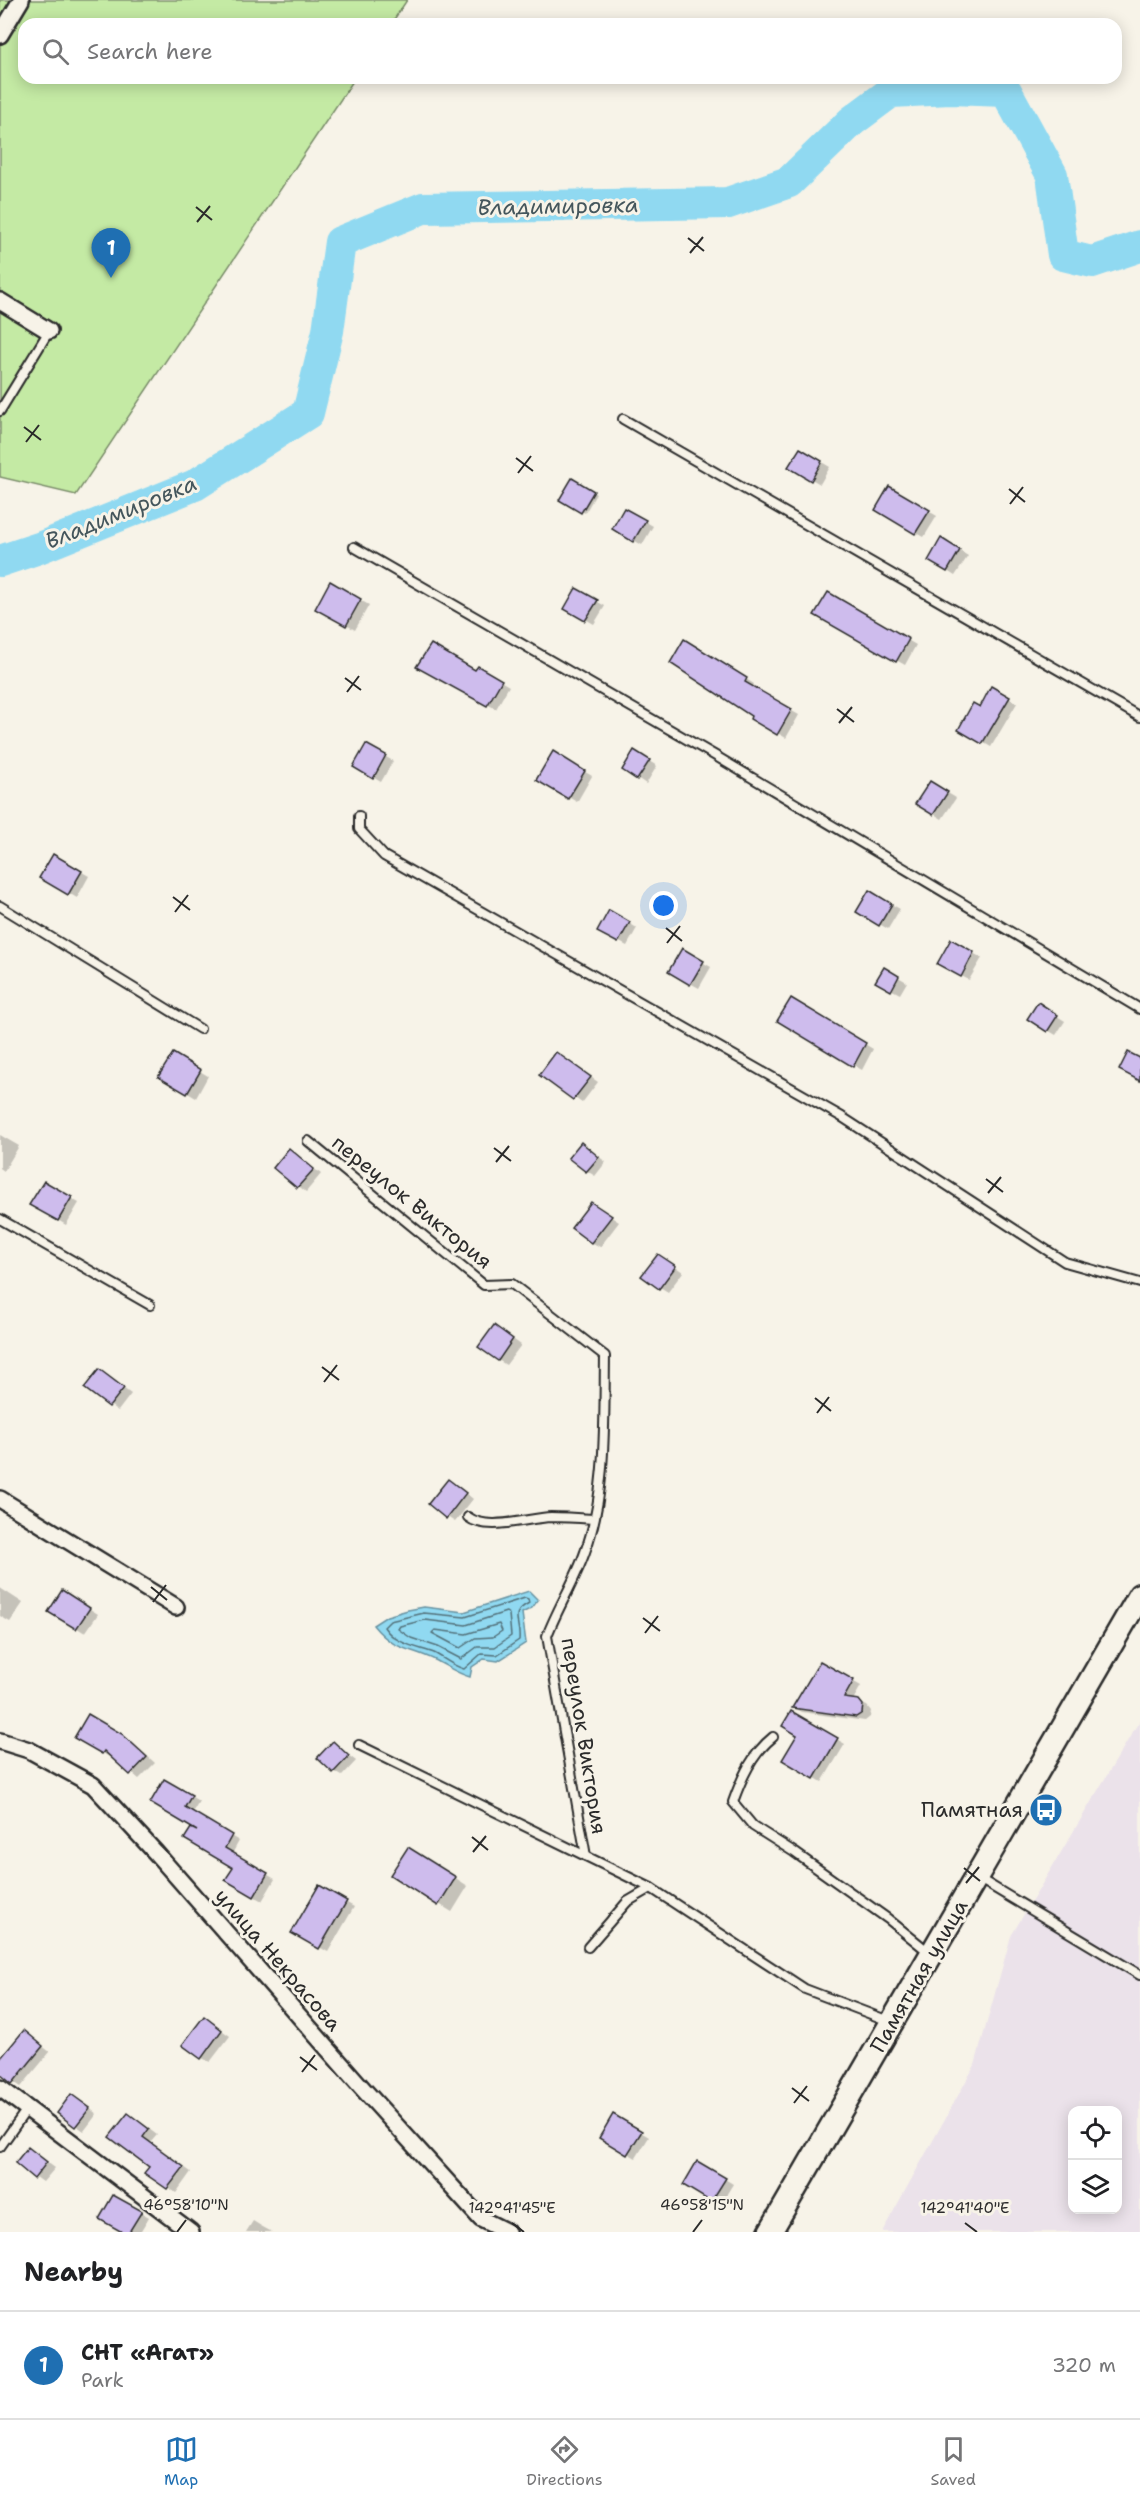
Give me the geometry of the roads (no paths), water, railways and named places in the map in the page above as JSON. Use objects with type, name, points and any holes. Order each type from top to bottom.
[{"type":"street","points":[[0,35],[21,0]]},
{"type":"street","points":[[0,301],[49,331]]},
{"type":"street","points":[[0,1499],[176,1607]]},
{"type":"street","name":"Памятная улица","points":[[770,2232],[1140,1595]]},
{"type":"street","name":"улица Некрасова","points":[[0,1740],[29,1750],[93,1785],[482,2219],[507,2232]]},
{"type":"street","points":[[0,2088],[191,2232]]},
{"type":"lane","points":[[0,411],[49,331]]},
{"type":"lane","points":[[623,419],[795,516],[1140,717]]},
{"type":"lane","points":[[354,547],[714,756],[1140,1009]]},
{"type":"lane","points":[[359,816],[359,829],[384,856],[842,1117],[1065,1262],[1140,1283]]},
{"type":"lane","points":[[0,906],[200,1029]]},
{"type":"lane","name":"переулок Виктория","points":[[308,1141],[484,1285],[512,1284],[605,1356],[602,1480],[586,1552],[556,1610],[547,1636],[586,1856]]},
{"type":"lane","points":[[0,1219],[150,1305]]},
{"type":"lane","points":[[468,1517],[477,1523],[516,1522],[550,1517],[593,1519]]},
{"type":"lane","points":[[773,1737],[761,1747],[743,1775],[733,1802],[753,1826],[794,1852],[888,1919],[931,1954]]},
{"type":"lane","points":[[359,1745],[651,1888],[805,1989],[892,2022]]},
{"type":"lane","points":[[976,1877],[1140,1975]]},
{"type":"lane","points":[[588,1947],[627,1902],[651,1888]]},
{"type":"lane","points":[[0,2147],[27,2109]]},
{"type":"water","points":[[529,1591],[538,1600],[532,1608],[522,1613],[526,1643],[498,1661],[484,1659],[472,1667],[470,1677],[395,1644],[373,1625],[387,1616],[408,1610],[424,1607],[464,1612]]},
{"type":"waterway","name":"Владимировка","points":[[0,561],[39,548],[195,485],[308,413],[328,331],[340,242],[423,208],[728,203],[789,182],[852,121],[891,92],[950,89],[1006,91],[1052,175],[1063,255],[1092,262],[1140,246]]},
{"type":"place","name":"СНТ «Агат»","points":[[111,278]]},
{"type":"place","name":"Памятная","points":[[1046,1810]]}]
